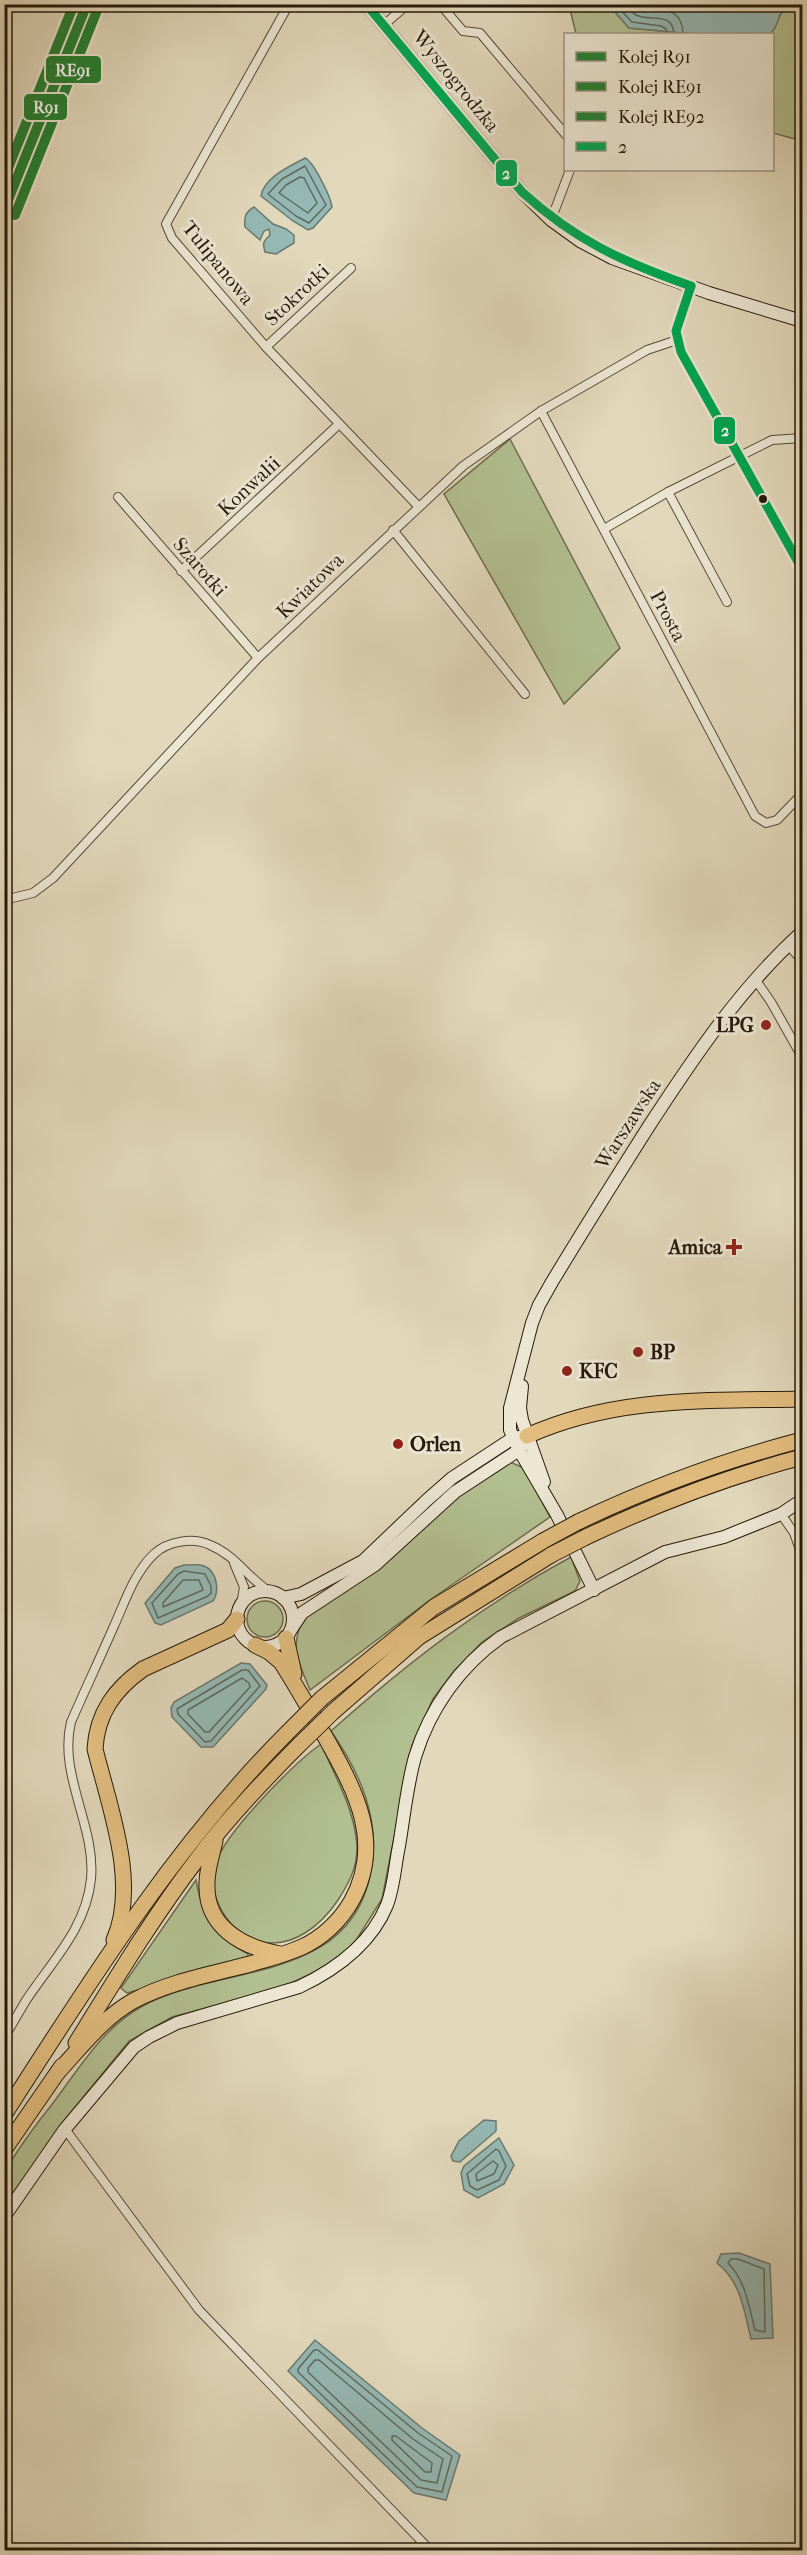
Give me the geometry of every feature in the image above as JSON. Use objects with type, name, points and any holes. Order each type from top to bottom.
[{"type":"highway","points":[[520,1437],[575,1417],[638,1404],[802,1399]]},
{"type":"highway","points":[[4,2115],[103,1965],[197,1832],[256,1763],[322,1698],[434,1607],[543,1540],[626,1499],[679,1478],[744,1455],[802,1440]]},
{"type":"highway","points":[[4,2150],[58,2072],[136,1946],[216,1835],[299,1745],[334,1711],[419,1637],[551,1556],[639,1512],[705,1485],[802,1457]]},
{"type":"highway","points":[[103,1965],[119,1929],[124,1888],[121,1858],[95,1749],[96,1731],[106,1705],[132,1677],[143,1669],[228,1630],[239,1612]]},
{"type":"highway","points":[[289,1633],[289,1655],[298,1689]]},
{"type":"highway","points":[[58,2072],[103,2023],[133,2001],[167,1987],[247,1966],[316,1940],[339,1919],[356,1893],[362,1877],[366,1846],[361,1809],[298,1689],[281,1662],[270,1652],[255,1645]]},
{"type":"highway","points":[[216,1835],[206,1883],[210,1907],[225,1930],[236,1939],[257,1950],[281,1954]]},
{"type":"street","name":"Tulipanowa","points":[[289,4],[166,224],[172,238],[266,347],[338,425],[418,506]]},
{"type":"street","name":"Wyszogrodzka","points":[[366,4],[385,24],[522,192],[551,220],[580,241],[612,258],[802,321]]},
{"type":"street","points":[[385,24],[408,4]]},
{"type":"street","points":[[440,4],[463,31],[480,33],[564,133]]},
{"type":"street","points":[[551,220],[570,171]]},
{"type":"street","name":"Stokrotki","points":[[266,347],[351,268]]},
{"type":"street","points":[[691,286],[678,321],[677,340],[691,374],[802,569]]},
{"type":"street","name":"Kwiatowa","points":[[4,900],[33,892],[53,878],[258,658],[462,466],[541,411],[647,350],[677,340]]},
{"type":"street","name":"Prosta","points":[[541,411],[755,816],[766,823],[777,820],[802,794]]},
{"type":"street","name":"Konwalii","points":[[181,571],[338,425]]},
{"type":"street","points":[[604,529],[737,456],[772,440],[802,438]]},
{"type":"street","points":[[669,492],[727,602]]},
{"type":"street","name":"Szarotki","points":[[118,497],[258,658]]},
{"type":"street","points":[[393,530],[525,694]]},
{"type":"street","name":"Warszawska","points":[[557,1515],[520,1437],[524,1361],[539,1305],[670,1093],[714,1030],[755,979],[802,932]]},
{"type":"street","points":[[788,945],[802,960]]},
{"type":"street","points":[[755,979],[771,1002],[802,1057]]},
{"type":"street","points":[[520,1437],[519,1450],[557,1515],[594,1590]]},
{"type":"street","points":[[283,1598],[301,1594],[363,1561],[452,1478],[520,1437]]},
{"type":"street","points":[[231,1557],[243,1587],[239,1612],[242,1635],[255,1645],[272,1647],[289,1633],[302,1613],[375,1565],[454,1492],[519,1450]]},
{"type":"street","points":[[4,2217],[65,2129],[134,2047],[148,2037],[177,2023],[299,1987],[327,1973],[355,1951],[370,1934],[388,1903],[415,1757],[433,1713],[447,1690],[480,1652],[501,1637],[665,1552],[724,1538],[781,1514],[802,1500]]},
{"type":"street","points":[[781,1514],[794,1533],[802,1555]]},
{"type":"street","points":[[4,2038],[25,2003],[73,1937],[87,1900],[91,1878],[89,1845],[71,1774],[68,1734],[136,1577],[155,1552],[182,1542],[197,1541],[209,1544],[231,1557],[244,1568],[254,1582],[283,1598],[292,1612],[289,1633]]},
{"type":"street","points":[[239,1612],[254,1594],[270,1592]]},
{"type":"street","points":[[65,2129],[199,2310],[430,2550]]},
{"type":"green space","points":[[569,5],[609,5],[629,28],[683,33],[576,33]]},
{"type":"green space","points":[[794,6],[802,9],[802,141],[774,133],[774,33],[771,33],[781,14]]},
{"type":"green space","points":[[510,439],[620,648],[564,704],[444,494]]},
{"type":"green space","points":[[510,1462],[524,1468],[550,1517],[430,1600],[310,1690],[299,1662],[296,1646],[299,1628],[304,1617],[437,1511]]},
{"type":"green space","points":[[571,1557],[580,1581],[575,1591],[519,1618],[482,1642],[453,1672],[433,1699],[412,1745],[382,1899],[355,1942],[332,1964],[280,1988],[172,2017],[129,2041],[67,2117],[5,2206],[4,2178],[12,2160],[91,2052],[126,2016],[173,1993],[278,1965],[310,1953],[338,1934],[359,1908],[371,1871],[373,1833],[366,1797],[359,1780],[331,1731],[416,1659],[476,1615]]},
{"type":"green space","points":[[265,1601],[278,1606],[283,1619],[278,1632],[265,1637],[252,1632],[247,1619],[252,1606]]},
{"type":"green space","points":[[321,1744],[351,1813],[357,1846],[353,1870],[338,1900],[324,1918],[306,1932],[296,1938],[274,1943],[250,1938],[239,1931],[222,1912],[214,1887],[213,1875],[216,1862],[233,1833],[262,1798]]},
{"type":"green space","points":[[196,1880],[202,1905],[212,1924],[218,1933],[248,1954],[248,1960],[127,1993],[121,1988]]},
{"type":"water","points":[[802,4],[802,9],[793,7],[783,10],[771,33],[683,33],[629,28],[609,5]]},
{"type":"water","points":[[305,158],[321,180],[332,207],[313,228],[308,230],[261,196],[267,183]]},
{"type":"water","points":[[254,207],[273,224],[294,235],[294,243],[276,254],[265,252],[264,244],[270,235],[269,229],[264,231],[260,240],[245,227],[246,216]]},
{"type":"water","points":[[184,1565],[204,1566],[212,1572],[217,1587],[213,1601],[161,1625],[155,1623],[145,1603],[175,1568]]},
{"type":"water","points":[[241,1663],[250,1664],[267,1685],[266,1689],[213,1747],[201,1747],[172,1717],[171,1708],[174,1702]]},
{"type":"water","points":[[484,2120],[496,2121],[496,2131],[460,2162],[453,2161],[451,2156],[459,2141]]},
{"type":"water","points":[[499,2138],[514,2165],[504,2184],[478,2198],[464,2190],[461,2173],[464,2166]]},
{"type":"water","points":[[739,2253],[770,2264],[773,2338],[751,2339],[736,2288],[717,2263],[721,2254]]},
{"type":"water","points":[[315,2340],[422,2428],[460,2455],[446,2500],[414,2493],[288,2371]]},
{"type":"railway","points":[[4,174],[33,116],[79,4]]},
{"type":"rail line","name":"RE92","points":[[4,178],[74,4]]},
{"type":"rail line","name":"R91","points":[[4,210],[87,4]]},
{"type":"rail line","name":"RE91","points":[[15,215],[98,8]]},
{"type":"transit line","name":"2","points":[[366,4],[522,192],[581,237],[622,259],[691,286]]},
{"type":"transit line","name":"2","points":[[691,286],[676,331],[681,352],[802,569]]},
{"type":"place","name":"LPG","points":[[766,1025]]},
{"type":"place","name":"Amica","points":[[734,1247]]},
{"type":"place","name":"BP","points":[[638,1352]]},
{"type":"place","name":"KFC","points":[[567,1371]]},
{"type":"place","name":"Orlen","points":[[398,1444]]}]
